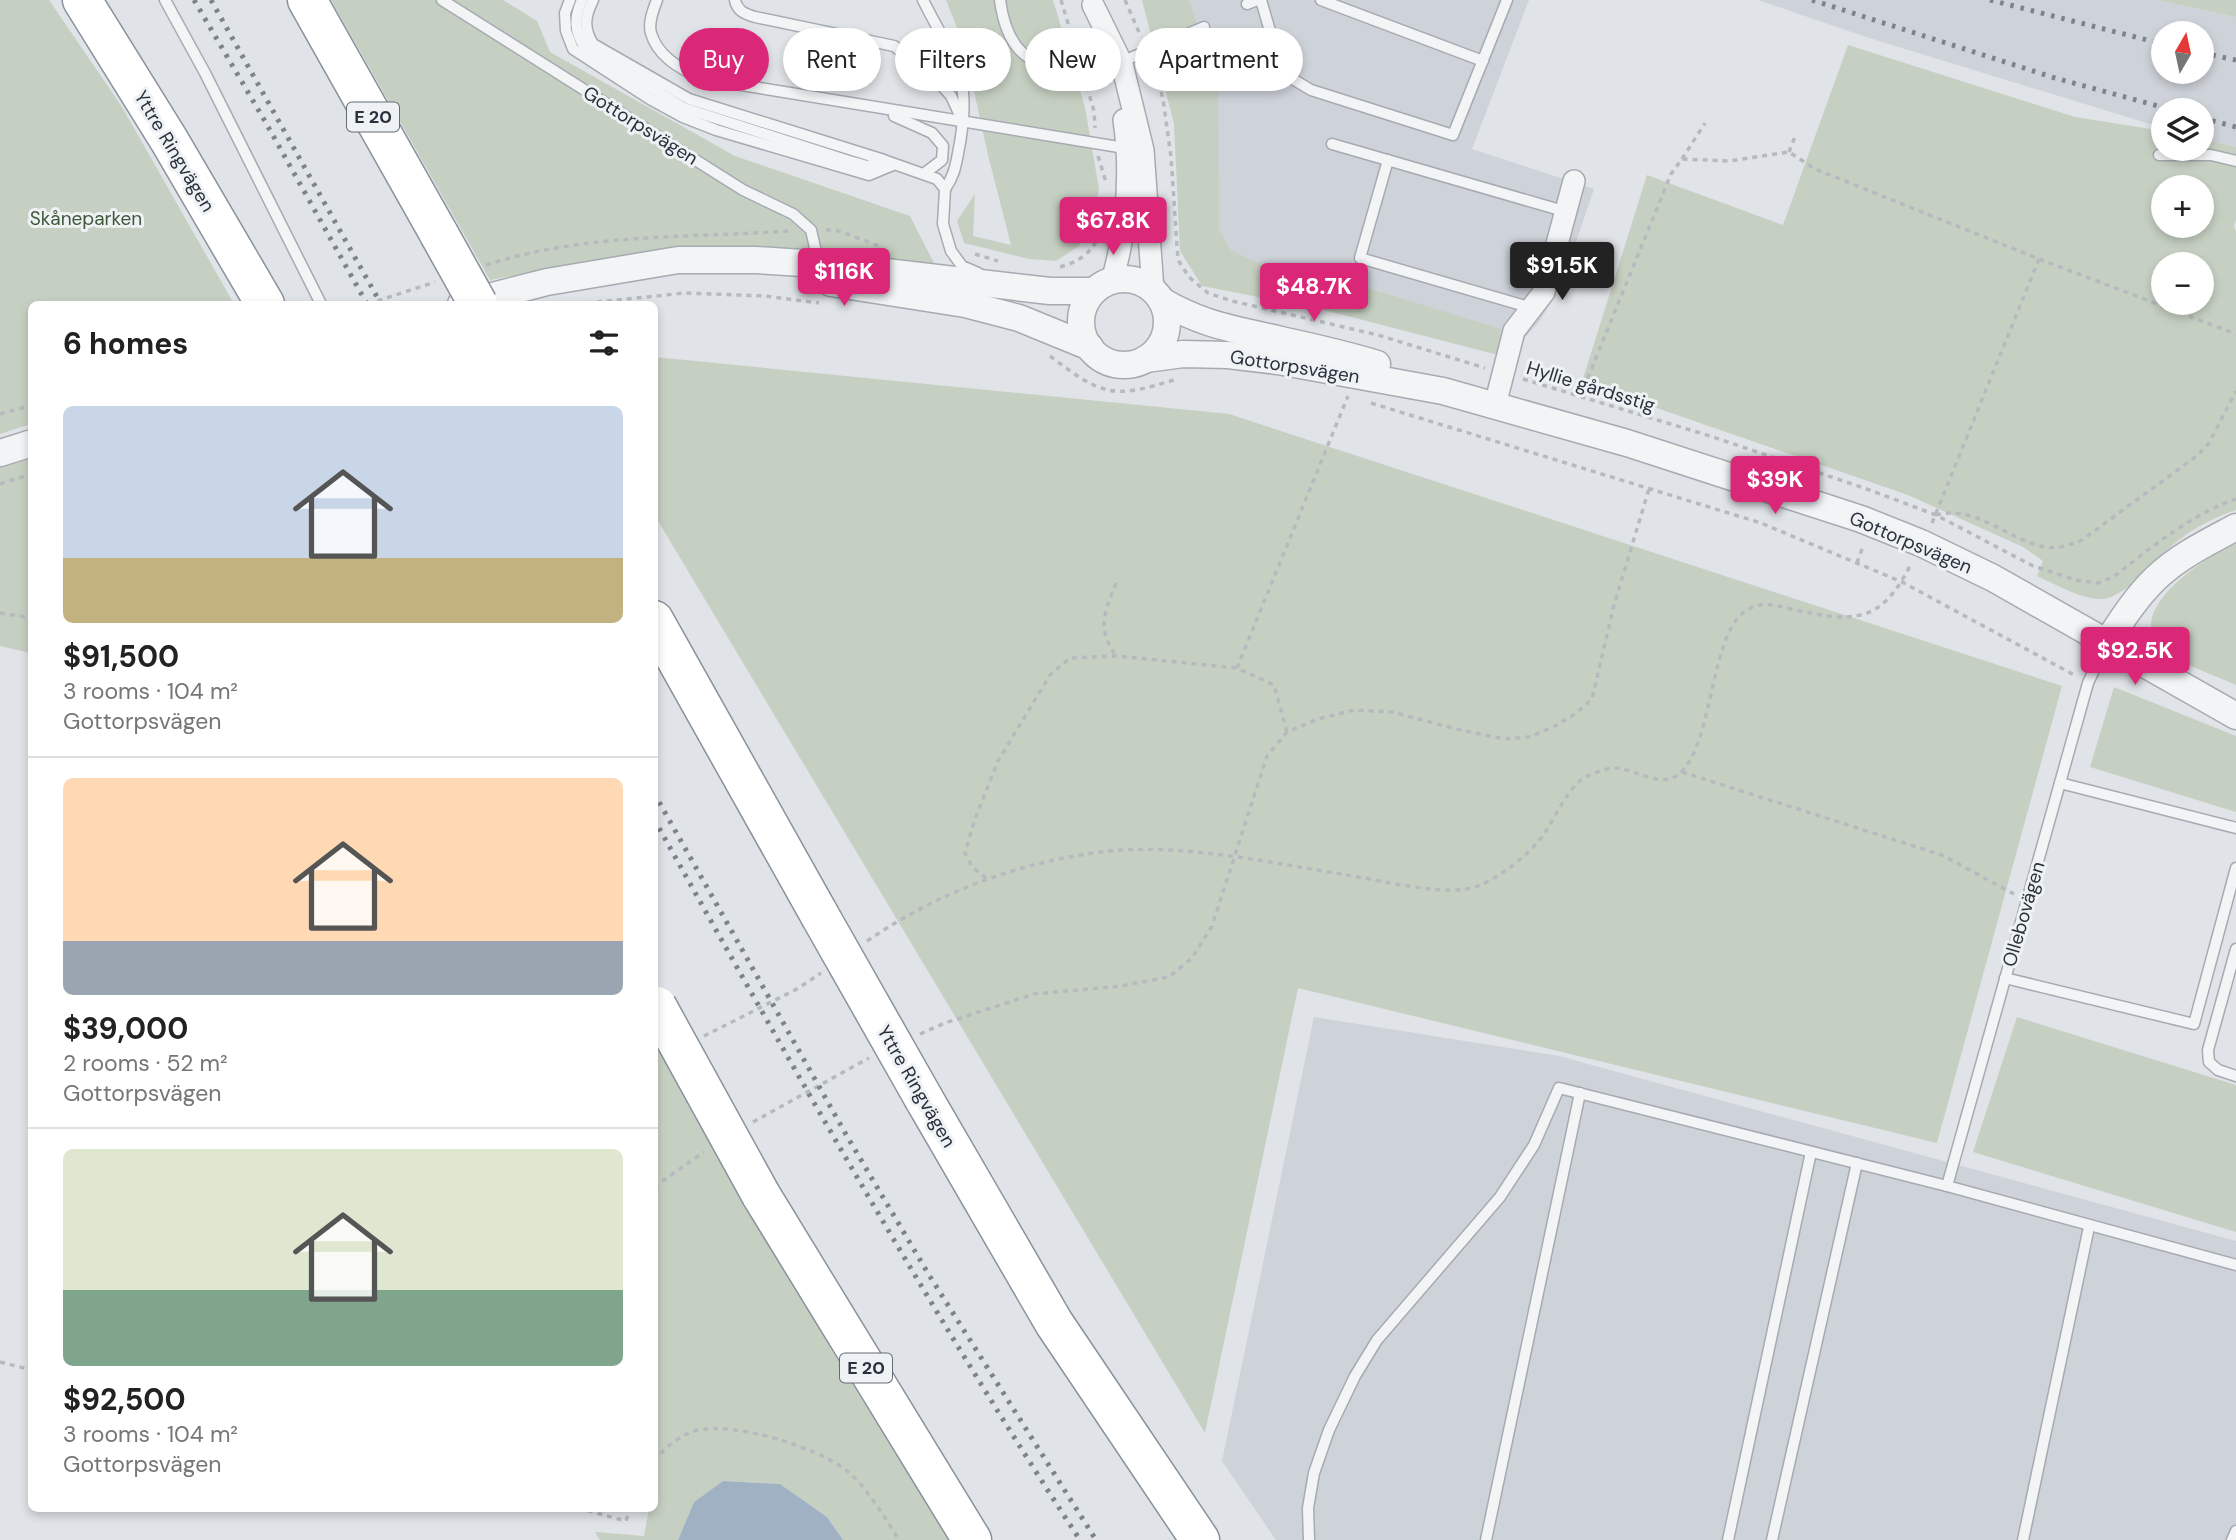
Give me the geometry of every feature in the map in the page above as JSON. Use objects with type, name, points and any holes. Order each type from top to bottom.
[{"type":"highway","name":"Yttre Ringvägen","points":[[82,0],[169,140],[263,300]]},
{"type":"highway","name":"E 20","points":[[307,0],[476,301]]},
{"type":"highway","name":"Yttre Ringvägen","points":[[658,627],[924,1099],[1054,1323],[1200,1540]]},
{"type":"highway","name":"E 20","points":[[658,1008],[761,1195],[972,1540]]},
{"type":"highway","points":[[1054,1323],[1157,1456],[1227,1540]]},
{"type":"street","points":[[1092,2],[1102,28]]},
{"type":"street","points":[[1121,91],[1135,149],[1158,295],[1167,319],[1166,334],[1157,349],[1146,359]]},
{"type":"street","points":[[1090,348],[1083,334],[1081,319],[1085,304],[1103,286],[1121,249],[1135,149]]},
{"type":"street","points":[[1494,405],[1514,331],[1544,292],[1574,181]]},
{"type":"street","name":"Gottorpsvägen","points":[[471,301],[547,282],[599,273],[756,273],[965,304],[1019,317],[1090,348],[1101,358],[1117,364],[1132,364],[1146,359],[1183,354],[1228,355],[1278,361],[1443,391],[1627,443],[1861,519],[1921,543],[1993,578],[2236,716]]},
{"type":"street","name":"Gottorpsvägen","points":[[824,283],[1006,286],[1050,291],[1103,286],[1126,279],[1140,282],[1186,315],[1221,328],[1362,359],[1405,372],[1443,391]]},
{"type":"street","points":[[0,453],[28,444]]},
{"type":"street","points":[[2106,644],[2128,609],[2156,578],[2194,549],[2236,527]]},
{"type":"street","name":"Gottorpsvägen","points":[[2186,690],[2236,710]]},
{"type":"lane","points":[[165,0],[205,73],[319,301]]},
{"type":"lane","name":"Gottorpsvägen","points":[[442,0],[743,190],[793,214],[811,230],[824,283]]},
{"type":"lane","points":[[570,0],[565,13],[566,32],[573,49],[683,117],[751,141],[869,175],[890,163]]},
{"type":"lane","points":[[582,0],[575,15],[576,35],[585,48],[684,108],[867,166],[890,163]]},
{"type":"lane","points":[[593,0],[585,18],[587,35],[593,44],[689,99],[925,173],[937,179],[945,189]]},
{"type":"lane","points":[[736,0],[736,7],[755,17],[894,46],[932,75],[950,96],[963,122]]},
{"type":"lane","points":[[923,0],[955,58],[962,77],[965,101],[954,175],[945,189],[943,224],[951,251],[962,266],[1006,286]]},
{"type":"lane","points":[[1000,0],[1012,40],[1025,55]]},
{"type":"lane","points":[[1321,0],[1483,61]]},
{"type":"lane","points":[[1255,1],[1279,62],[1291,78],[1311,90],[1453,135],[1507,0]]},
{"type":"lane","points":[[654,2],[650,32],[665,56],[681,71],[705,79],[1135,149]]},
{"type":"lane","points":[[878,109],[932,134],[941,142],[944,151],[942,160],[925,173]]},
{"type":"lane","points":[[1332,144],[1567,212]]},
{"type":"lane","points":[[2214,156],[2236,161]]},
{"type":"lane","points":[[1388,160],[1360,258],[1532,308]]},
{"type":"lane","name":"Ollebovägen","points":[[1947,1186],[2088,683],[2106,644]]},
{"type":"lane","points":[[2060,783],[2236,828]]},
{"type":"lane","points":[[2006,978],[2194,1024],[2236,868]]},
{"type":"lane","points":[[2236,949],[2208,1050],[2209,1062],[2218,1070],[2236,1076]]},
{"type":"lane","points":[[1308,1540],[1308,1508],[1314,1473],[1329,1430],[1355,1376],[1377,1340],[1500,1197],[1534,1145],[1559,1088],[1947,1186],[2089,1227],[2236,1265]]},
{"type":"lane","points":[[1486,1540],[1580,1093]]},
{"type":"lane","points":[[1728,1540],[1811,1152]]},
{"type":"lane","points":[[1772,1540],[1857,1163]]},
{"type":"lane","points":[[2023,1540],[2089,1227]]},
{"type":"lane","points":[[2232,1540],[2236,1531]]},
{"type":"path","points":[[1061,0],[1069,28]]},
{"type":"path","name":"Hyllie gårdsstig","points":[[1125,0],[1137,28]]},
{"type":"path","points":[[1088,91],[1094,111],[1096,144],[1109,192]]},
{"type":"path","name":"Hyllie gårdsstig","points":[[1160,91],[1171,157],[1178,260],[1189,277],[1208,293],[1378,335],[1710,436],[1936,515],[2034,566],[2076,580],[2098,583],[2113,577],[2194,519],[2218,505],[2236,499]]},
{"type":"path","points":[[1580,397],[1671,174],[1705,123]]},
{"type":"path","points":[[1789,152],[1796,134]]},
{"type":"path","points":[[1682,159],[1729,161],[1789,152],[1815,169],[2236,334]]},
{"type":"path","points":[[1936,515],[2039,259]]},
{"type":"path","points":[[606,301],[685,293],[765,296],[824,283]]},
{"type":"path","points":[[1048,354],[1094,386],[1113,393],[1142,390],[1184,377]]},
{"type":"path","points":[[1936,515],[1952,512],[1968,514],[2022,540],[2047,548],[2066,546],[2082,540],[2198,455],[2209,443],[2236,391]]},
{"type":"path","points":[[1237,668],[1348,396]]},
{"type":"path","points":[[1361,400],[1761,523],[1902,582],[2088,683]]},
{"type":"path","points":[[0,414],[28,406]]},
{"type":"path","points":[[0,484],[28,475]]},
{"type":"path","points":[[912,1038],[945,1023],[1034,994],[1121,986],[1169,976],[1192,958],[1212,926],[1268,756],[1287,732],[1318,719],[1353,710],[1393,712],[1452,729],[1504,739],[1530,737],[1575,714],[1592,699],[1614,605],[1649,489]]},
{"type":"path","points":[[1857,563],[1863,546]]},
{"type":"path","points":[[857,948],[923,908],[986,878],[1103,852],[1159,851],[1234,857],[1439,890],[1475,887],[1506,872],[1544,835],[1566,797],[1583,778],[1612,768],[1663,780],[1682,772],[1694,751],[1729,632],[1742,613],[1764,602],[1843,619],[1867,615],[1902,582]]},
{"type":"path","points":[[1116,583],[1103,617],[1106,641],[1116,656]]},
{"type":"path","points":[[0,613],[28,617]]},
{"type":"path","points":[[986,878],[972,867],[965,853],[975,819],[998,761],[1050,675],[1070,658],[1116,656],[1237,668],[1274,685],[1287,732]]},
{"type":"path","points":[[1682,772],[1942,855],[2027,901]]},
{"type":"path","points":[[704,1036],[797,989],[827,969]]},
{"type":"path","points":[[748,1125],[878,1054]]},
{"type":"path","points":[[658,1183],[704,1152]]},
{"type":"path","points":[[0,1362],[28,1369]]},
{"type":"path","points":[[658,1456],[665,1447],[698,1430],[745,1430],[820,1453],[849,1472],[900,1540]]},
{"type":"path","points":[[593,1512],[626,1521],[629,1512]]},
{"type":"shaded area","points":[[1169,0],[1529,0],[1472,149],[1594,189],[1562,283],[1540,321],[1521,342],[1261,276],[1223,258],[1188,91],[1303,91],[1303,28],[1175,28]]},
{"type":"shaded area","points":[[1758,0],[2157,0],[2236,17],[2236,147],[2214,142],[2214,98],[2151,98],[2151,124],[1863,36]]},
{"type":"shaded area","points":[[1314,1017],[1559,1056],[2236,1241],[2236,1540],[1276,1540],[1222,1461]]},
{"type":"green space","name":"Skåneparken","points":[[0,0],[49,0],[122,107],[232,301],[28,301],[28,425],[0,434]]},
{"type":"green space","points":[[331,0],[503,0],[537,21],[550,52],[735,156],[910,216],[937,269],[695,251],[597,260],[490,280]]},
{"type":"green space","points":[[946,0],[1053,0],[1061,28],[1025,28],[1025,91],[1080,91],[1099,189],[1095,214],[1079,246],[1056,261],[1029,259],[964,243],[957,221],[975,194],[973,236],[1011,245],[974,91],[1011,91],[1011,28],[957,28]]},
{"type":"green space","points":[[1142,0],[1189,0],[1198,28],[1149,28]]},
{"type":"green space","points":[[2157,0],[2236,0],[2236,17]]},
{"type":"green space","points":[[1848,45],[2075,117],[2151,129],[2151,161],[2214,161],[2214,142],[2236,147],[2236,510],[2206,522],[2185,535],[2118,594],[2108,598],[2092,598],[2037,576],[2043,561],[2023,547],[1908,495],[1582,382],[1647,175],[1783,225]]},
{"type":"green space","points":[[1165,91],[1218,91],[1219,229],[1230,250],[1256,262],[1354,284],[1501,329],[1498,355],[1324,310],[1202,286],[1180,251],[1174,124]]},
{"type":"green space","points":[[658,357],[1229,414],[2062,686],[1937,1143],[1298,988],[1205,1433],[658,521]]},
{"type":"green space","points":[[28,458],[28,652],[0,646],[0,467]]},
{"type":"green space","points":[[2236,544],[2236,685],[2170,654],[2155,639],[2151,625],[2164,596],[2177,582],[2209,558]]},
{"type":"green space","points":[[2114,687],[2236,736],[2236,812],[2090,767]]},
{"type":"green space","points":[[2017,1017],[2236,1085],[2236,1232],[1973,1152]]},
{"type":"green space","points":[[658,1046],[835,1356],[949,1540],[843,1540],[827,1517],[780,1484],[723,1481],[694,1502],[678,1540],[600,1540],[595,1532],[644,1536],[648,1512],[658,1512]]},
{"type":"water","points":[[723,1481],[780,1484],[827,1517],[843,1540],[678,1540],[694,1502]]},
{"type":"railway","points":[[194,0],[365,301]]},
{"type":"railway","points":[[211,0],[379,301]]},
{"type":"railway","points":[[1812,0],[2055,78],[2151,104]]},
{"type":"railway","points":[[1990,0],[2151,41]]},
{"type":"railway","points":[[2214,55],[2236,60]]},
{"type":"railway","points":[[2214,121],[2236,127]]},
{"type":"railway","points":[[658,800],[848,1138],[929,1275],[1096,1540]]},
{"type":"railway","points":[[658,826],[808,1093],[914,1273],[1080,1540]]}]
